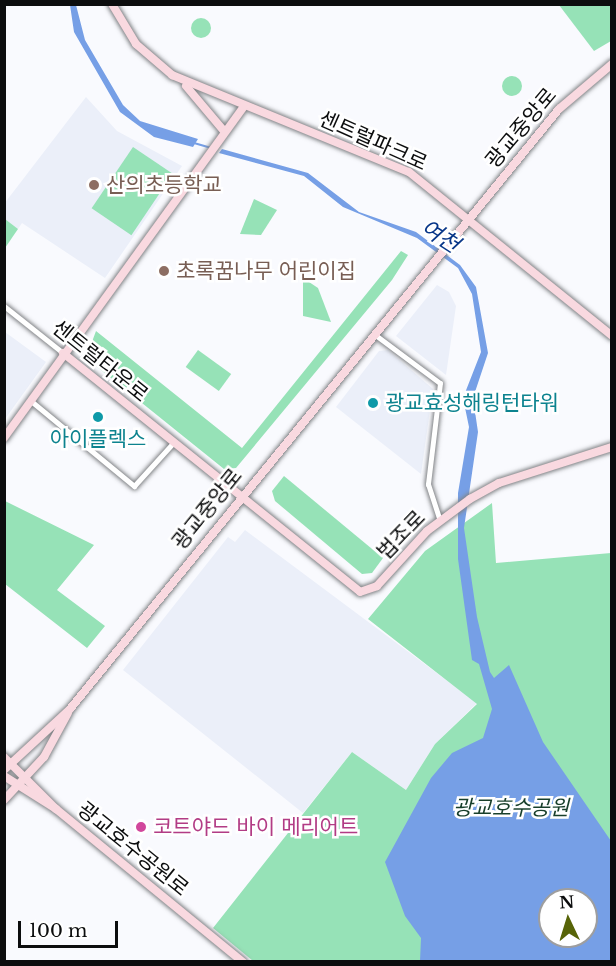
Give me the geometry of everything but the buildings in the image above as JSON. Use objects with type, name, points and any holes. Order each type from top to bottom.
[{"type":"street","name":"센트럴파크로","points":[[112,4],[141,50],[180,81],[409,172],[469,218],[612,336]]},
{"type":"street","name":"광교중앙로","points":[[4,800],[45,756],[70,709],[431,262],[572,95],[612,64]]},
{"type":"street","points":[[180,81],[224,131]]},
{"type":"street","points":[[4,438],[202,157],[244,106]]},
{"type":"street","name":"센트럴타운로","points":[[4,306],[239,498]]},
{"type":"street","points":[[374,333],[440,383],[428,484],[442,518]]},
{"type":"street","points":[[31,401],[134,486],[173,443]]},
{"type":"street","name":"법조로","points":[[239,498],[360,592],[377,586],[442,518],[487,489],[612,447]]},
{"type":"street","name":"광교중앙로","points":[[4,770],[8,759],[70,709]]},
{"type":"street","name":"광교호수공원로","points":[[8,759],[28,775],[56,809]]},
{"type":"street","name":"광교호수공원로","points":[[4,776],[17,787],[56,809],[243,962]]},
{"type":"shaded area","name":"산의초등학교","points":[[86,97],[117,131],[182,166],[105,278],[22,223],[18,229],[5,219],[4,204]]},
{"type":"shaded area","points":[[437,285],[449,292],[456,306],[446,375],[396,336]]},
{"type":"shaded area","points":[[5,332],[46,362],[5,419]]},
{"type":"shaded area","points":[[388,350],[433,389],[421,474],[336,407],[379,351]]},
{"type":"shaded area","points":[[245,530],[477,703],[435,744],[406,790],[352,752],[303,813],[123,670],[228,537],[235,542]]},
{"type":"green space","points":[[559,5],[611,5],[611,41],[594,51]]},
{"type":"green space","points":[[201,18],[208,21],[211,28],[208,35],[201,38],[194,35],[191,28],[194,21]]},
{"type":"green space","points":[[508,76],[516,76],[522,82],[522,90],[516,96],[508,96],[502,90],[502,82]]},
{"type":"green space","points":[[133,147],[173,174],[131,235],[92,208]]},
{"type":"green space","points":[[254,199],[277,210],[261,235],[240,234]]},
{"type":"green space","points":[[5,219],[18,229],[5,248]]},
{"type":"green space","points":[[401,251],[408,255],[392,280],[236,468],[224,469],[86,358],[96,331],[242,448]]},
{"type":"green space","points":[[303,278],[318,288],[331,322],[303,316]]},
{"type":"green space","points":[[198,350],[231,374],[219,391],[186,367]]},
{"type":"green space","points":[[284,476],[383,558],[372,573],[362,574],[275,501],[272,491]]},
{"type":"green space","points":[[5,501],[94,545],[57,590],[105,626],[87,648],[5,584]]},
{"type":"green space","name":"광교호수공원","points":[[492,503],[496,563],[611,553],[611,961],[253,961],[213,928],[352,752],[406,790],[435,744],[477,704],[368,619],[425,551]]},
{"type":"water","points":[[70,5],[76,5],[85,40],[123,105],[140,121],[198,139],[193,147],[154,137],[120,112],[74,32]]},
{"type":"water","points":[[222,149],[308,173],[359,212],[416,232],[460,265],[476,287],[488,353],[473,398],[478,432],[464,528],[477,617],[490,672],[494,678],[509,665],[543,742],[611,841],[611,961],[420,961],[421,938],[405,916],[385,862],[431,778],[452,753],[483,738],[492,709],[479,664],[472,660],[458,559],[458,493],[469,427],[463,398],[481,352],[472,294],[458,268],[417,238],[343,207],[304,176],[219,153]]},
{"type":"waterway","name":"여천","points":[[194,143],[211,148]]},
{"type":"place","name":"산의초등학교","points":[[94,185]]},
{"type":"place","name":"초록꿈나무 어린이집","points":[[164,271]]},
{"type":"place","name":"광교효성해링턴타워","points":[[373,403]]},
{"type":"place","name":"아이플렉스","points":[[98,417]]},
{"type":"place","name":"코트야드 바이 메리어트","points":[[141,827]]}]
